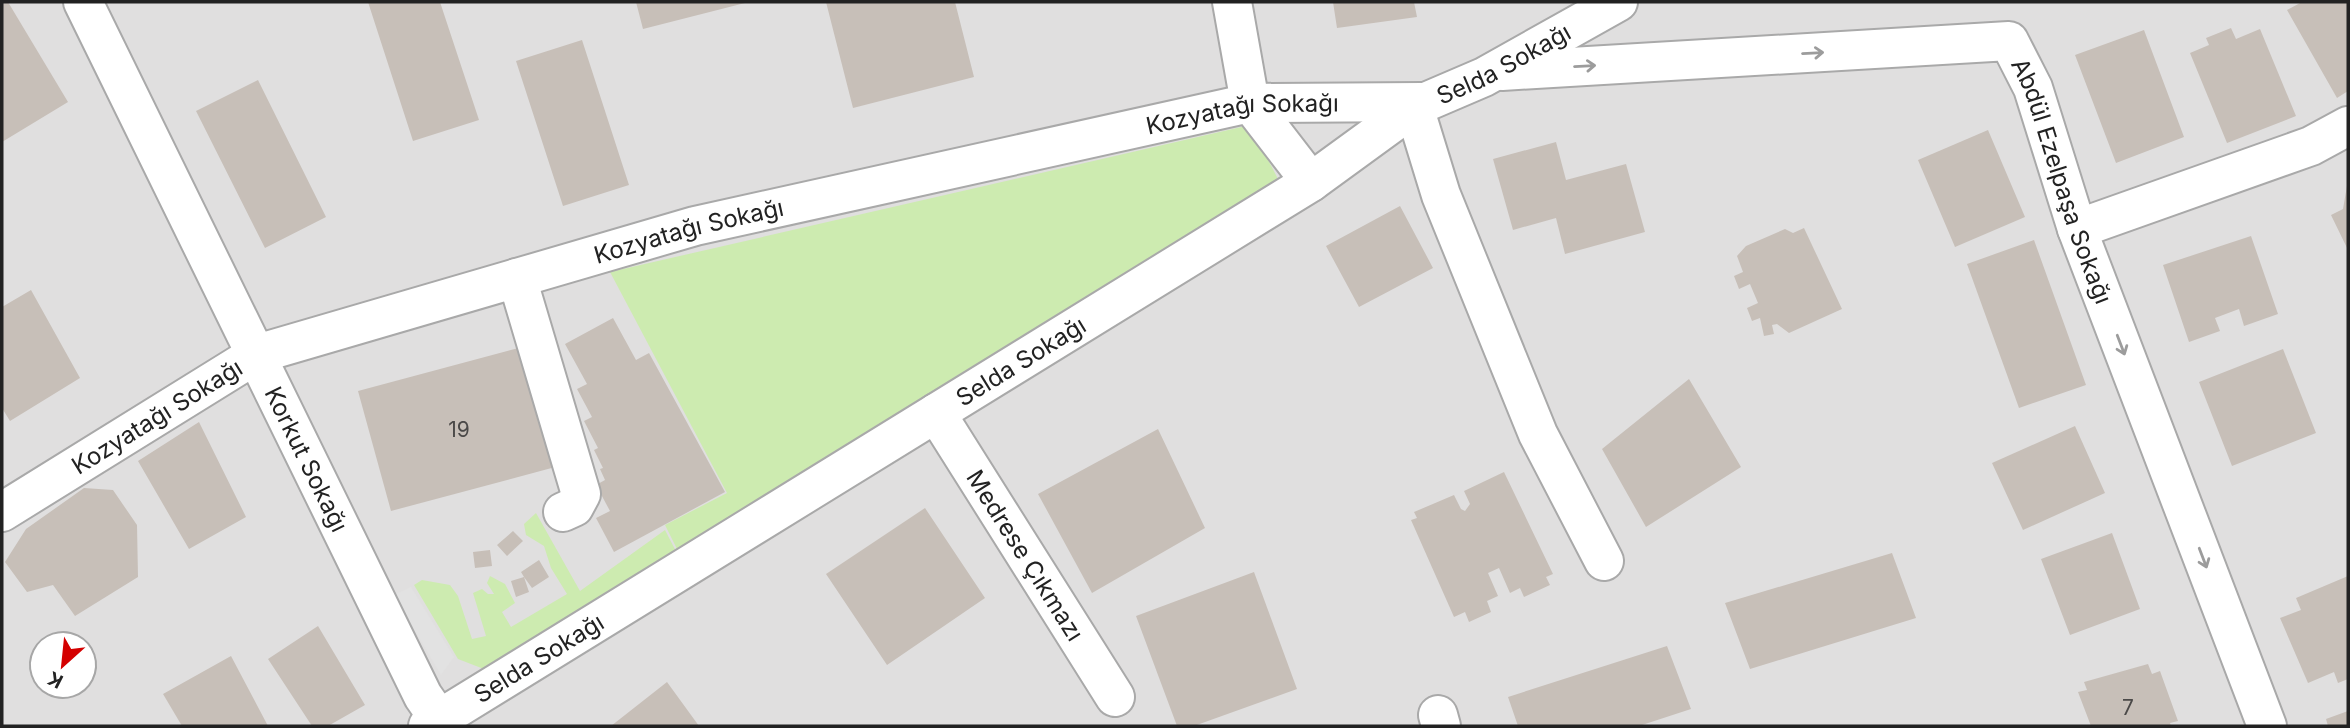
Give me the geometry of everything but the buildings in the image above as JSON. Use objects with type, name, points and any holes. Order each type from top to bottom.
[{"type":"street","name":"Korkut Sokağı","points":[[83,2],[437,724]]},
{"type":"street","points":[[1232,2],[1250,103],[1311,182]]},
{"type":"street","name":"Selda Sokağı","points":[[437,724],[1311,182],[1418,105],[1493,72],[1618,2]]},
{"type":"street","name":"Abdül Ezelpaşa Sokağı","points":[[1493,72],[2009,41],[2034,88],[2077,229],[2267,726]]},
{"type":"street","name":"Kozyatağı Sokağı","points":[[2,512],[257,354],[695,226],[1250,103],[1418,105]]},
{"type":"street","points":[[1418,105],[1441,195],[1538,435],[1604,561]]},
{"type":"street","points":[[2077,229],[2311,146],[2348,126]]},
{"type":"street","points":[[517,278],[580,494],[574,507],[563,512]]},
{"type":"street","name":"Medrese Çıkmazı","points":[[936,413],[1115,697]]},
{"type":"shaded area","points":[[2,2],[2348,2],[2348,726],[2,726]]},
{"type":"shaded area","points":[[411,587],[454,657],[441,675],[394,595]]},
{"type":"green space","points":[[1250,125],[1278,179],[681,557],[665,525],[727,493],[610,272]]},
{"type":"green space","points":[[536,513],[580,591],[665,530],[679,557],[489,671],[458,659],[414,585],[422,580],[450,585],[458,596],[472,639],[486,636],[473,593],[482,589],[488,594],[494,594],[487,583],[490,576],[505,584],[515,603],[502,612],[511,627],[567,594],[551,568],[544,546],[526,535],[524,524]]}]
